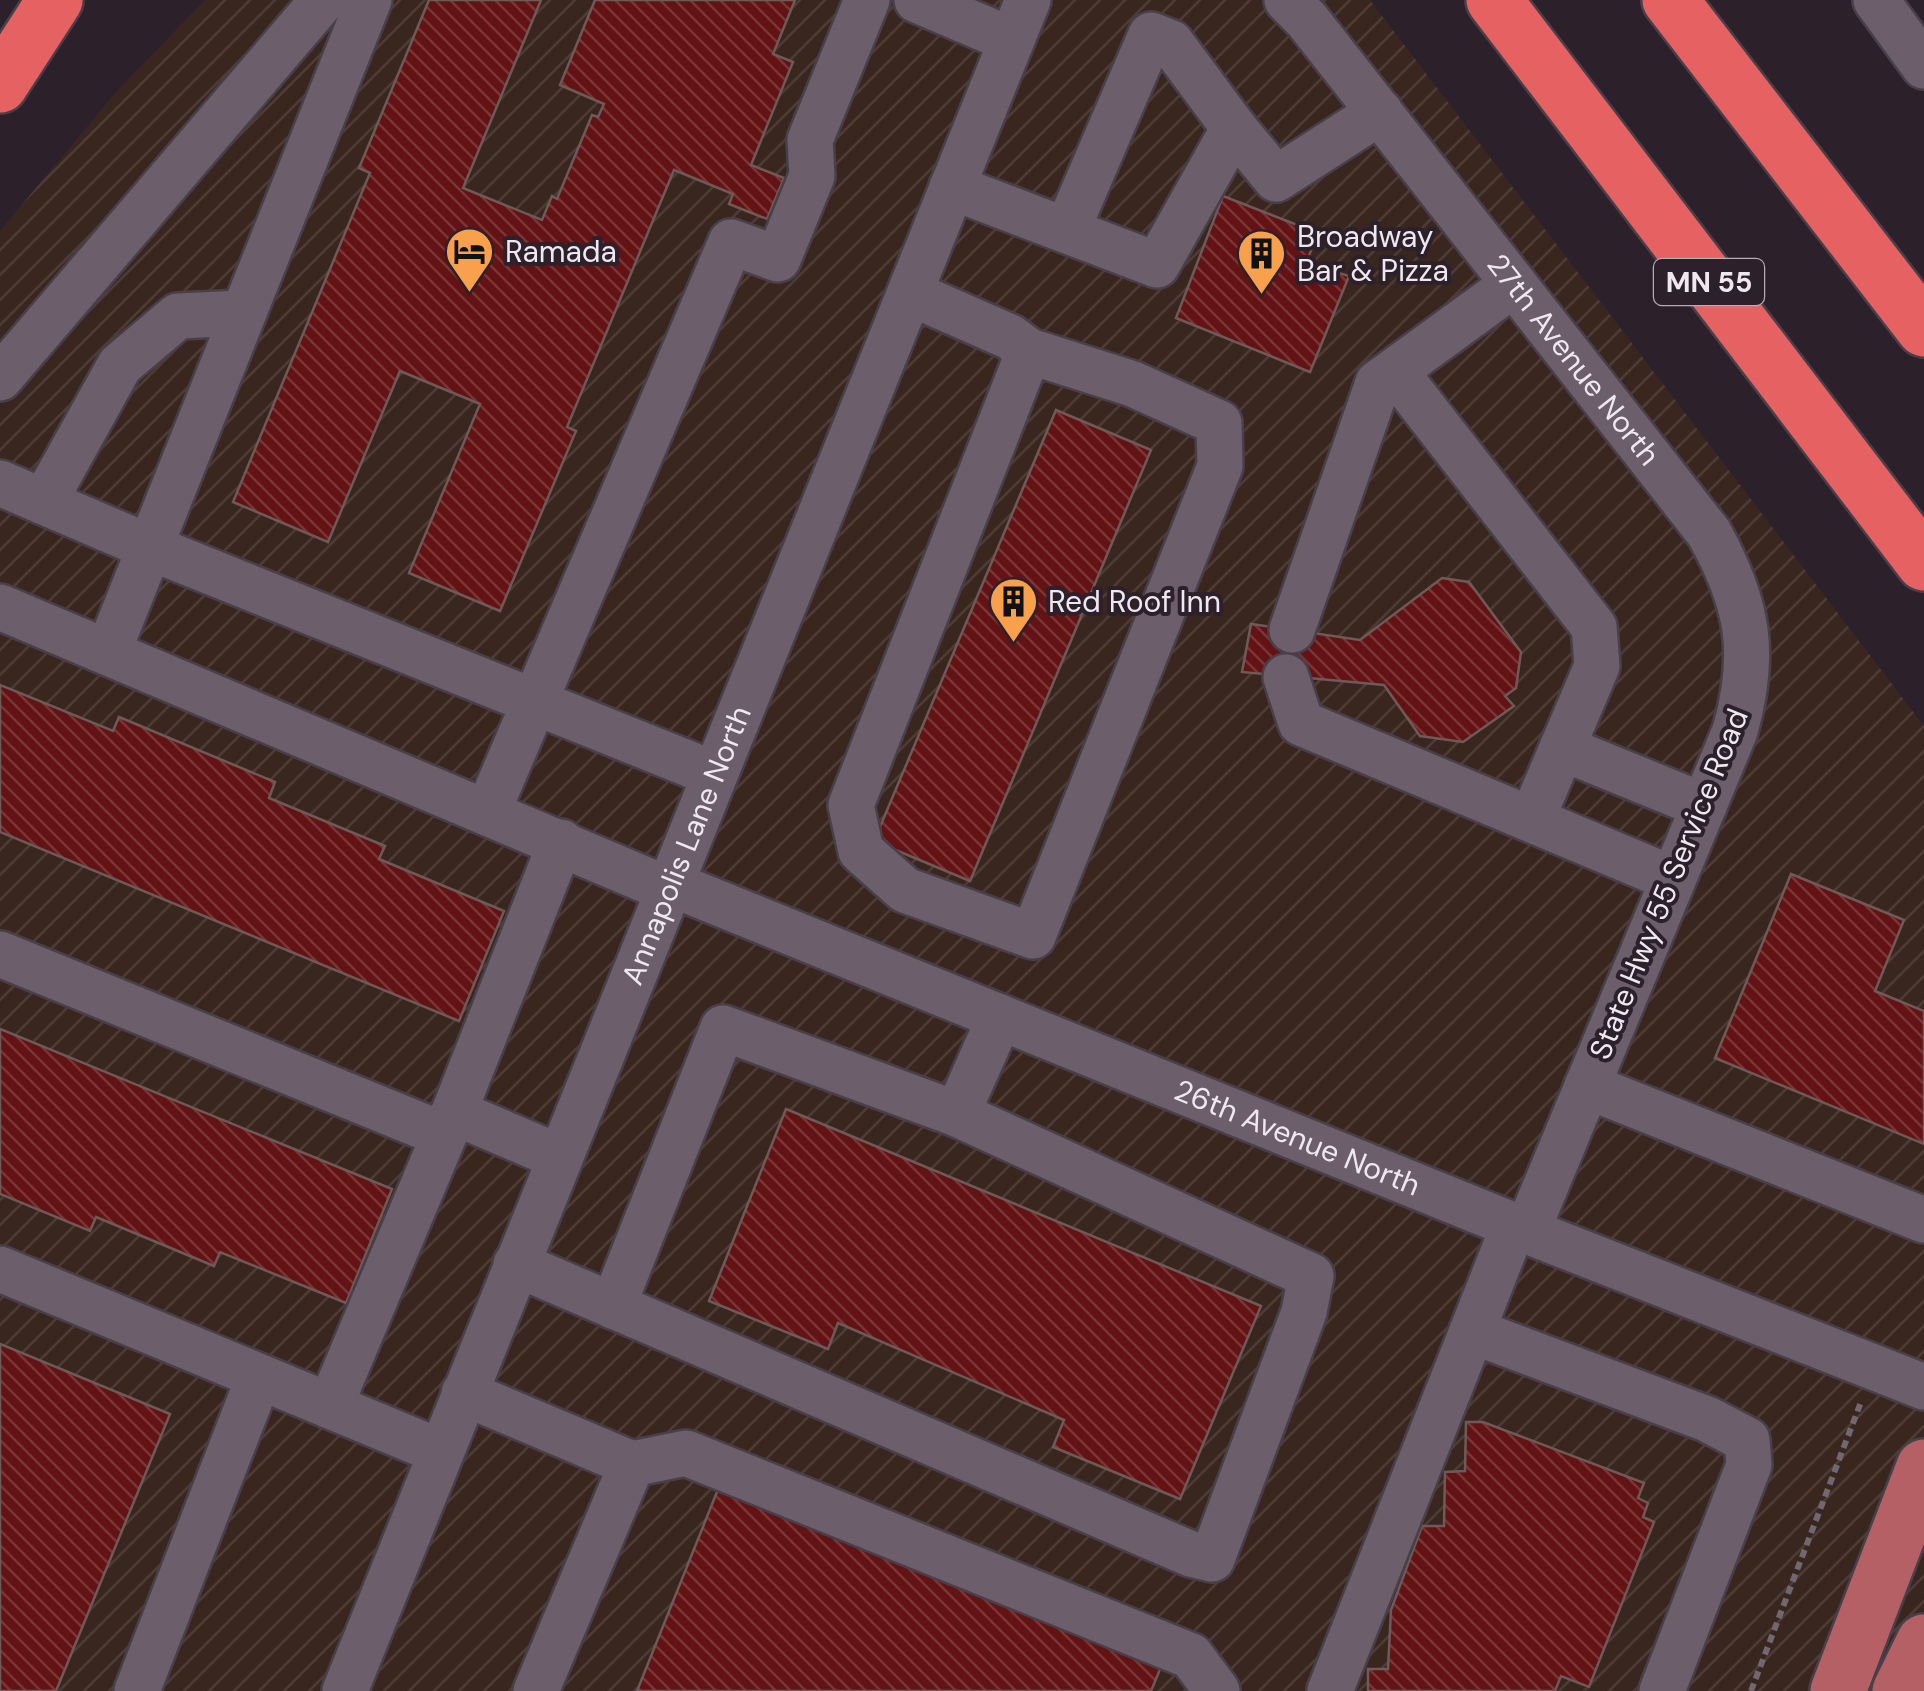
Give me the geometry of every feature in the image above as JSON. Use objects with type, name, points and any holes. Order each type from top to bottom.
[{"type":"highway","points":[[0,85],[55,0]]},
{"type":"highway","name":"MN 55","points":[[1494,0],[1924,563]]},
{"type":"highway","points":[[1670,0],[1924,330]]},
{"type":"main road","points":[[1838,1691],[1924,1467]]},
{"type":"main road","points":[[1900,1691],[1924,1642]]},
{"type":"street","points":[[0,378],[323,0]]},
{"type":"street","points":[[108,652],[369,0]]},
{"type":"street","points":[[488,811],[730,242],[778,259],[812,176],[810,140],[867,0]]},
{"type":"street","points":[[917,0],[1020,20]]},
{"type":"street","name":"27th Avenue North","points":[[1287,0],[1380,112],[1709,533]]},
{"type":"street","points":[[1876,0],[1924,66]]},
{"type":"street","name":"Annapolis Lane North","points":[[345,1691],[1020,20]]},
{"type":"street","points":[[1067,230],[1151,35],[1171,43],[1276,179],[1380,112]]},
{"type":"street","points":[[952,187],[1157,265],[1234,128]]},
{"type":"street","points":[[1292,630],[1378,383],[1514,284]]},
{"type":"street","points":[[910,292],[1010,336],[1029,351],[1133,384],[1219,424],[1220,466],[1033,936],[905,890],[861,852],[851,804],[1029,351]]},
{"type":"street","points":[[44,502],[120,366],[178,316],[242,313]]},
{"type":"street","points":[[1395,372],[1594,627],[1598,666],[1532,820]]},
{"type":"street","points":[[0,483],[149,547],[714,774]]},
{"type":"street","name":"State Hwy 55 Service Road","points":[[1330,1691],[1472,1332],[1587,1086],[1735,730],[1748,666],[1740,598],[1709,533]]},
{"type":"street","name":"26th Avenue North","points":[[0,607],[668,886],[1924,1387]]},
{"type":"street","points":[[1286,676],[1301,724],[1674,878]]},
{"type":"street","points":[[1562,748],[1704,806]]},
{"type":"street","points":[[330,1406],[561,842]]},
{"type":"street","points":[[0,954],[449,1123],[559,1157]]},
{"type":"street","points":[[956,1114],[1000,1017]]},
{"type":"street","points":[[516,1264],[613,1306],[1173,1546],[1212,1559],[1304,1312],[1311,1276],[956,1114],[723,1028],[613,1306]]},
{"type":"street","points":[[1587,1086],[1924,1220]]},
{"type":"street","points":[[0,1269],[440,1452]]},
{"type":"street","points":[[1472,1332],[1707,1419],[1746,1440],[1749,1464],[1662,1691]]},
{"type":"street","points":[[137,1691],[259,1377]]},
{"type":"street","points":[[464,1393],[632,1464],[686,1453],[1191,1656],[1217,1691]]},
{"type":"street","points":[[536,1691],[632,1464]]},
{"type":"path","points":[[1752,1691],[1874,1368]]},
{"type":"shaded area","points":[[205,0],[1370,0],[1924,726],[1924,1691],[0,1691],[0,231],[118,90]]},
{"type":"building","name":"Ramada","points":[[429,0],[541,0],[463,188],[542,220],[552,196],[557,199],[592,115],[598,117],[604,104],[560,85],[595,0],[795,0],[773,54],[793,62],[751,165],[784,178],[767,219],[729,204],[733,194],[674,170],[567,427],[576,431],[500,611],[409,573],[480,404],[400,371],[328,542],[233,502],[370,173],[359,168]]},
{"type":"building","name":"Broadway Bar & Pizza","points":[[1223,196],[1318,233],[1306,263],[1349,276],[1310,372],[1176,318]]},
{"type":"building","name":"Red Roof Inn","points":[[1056,410],[1151,450],[970,881],[874,841]]},
{"type":"building","points":[[1442,578],[1469,582],[1521,652],[1516,688],[1505,696],[1514,706],[1463,742],[1420,736],[1384,685],[1242,672],[1251,624],[1360,640]]},
{"type":"building","points":[[0,685],[113,731],[119,717],[275,782],[269,798],[385,846],[379,859],[504,911],[459,1021],[0,832]]},
{"type":"building","points":[[1791,874],[1904,920],[1875,991],[1924,1011],[1924,1144],[1715,1058]]},
{"type":"building","points":[[0,1029],[392,1189],[346,1303],[220,1252],[214,1266],[96,1217],[90,1231],[0,1194]]},
{"type":"building","points":[[786,1109],[1261,1306],[1180,1499],[1053,1447],[1064,1420],[838,1323],[828,1349],[709,1301]]},
{"type":"building","points":[[0,1344],[170,1414],[56,1691],[0,1691]]},
{"type":"building","points":[[1466,1422],[1483,1422],[1644,1483],[1638,1498],[1648,1503],[1643,1517],[1654,1522],[1589,1687],[1561,1676],[1555,1691],[1368,1691],[1368,1669],[1388,1669],[1391,1610],[1422,1526],[1444,1526],[1445,1472],[1465,1471]]},
{"type":"building","points":[[721,1482],[1161,1667],[1151,1691],[637,1691]]},
{"type":"place","name":"Ramada","points":[[470,294]]},
{"type":"place","name":"Broadway Bar & Pizza","points":[[1262,296]]},
{"type":"place","name":"Red Roof Inn","points":[[1013,644]]}]
